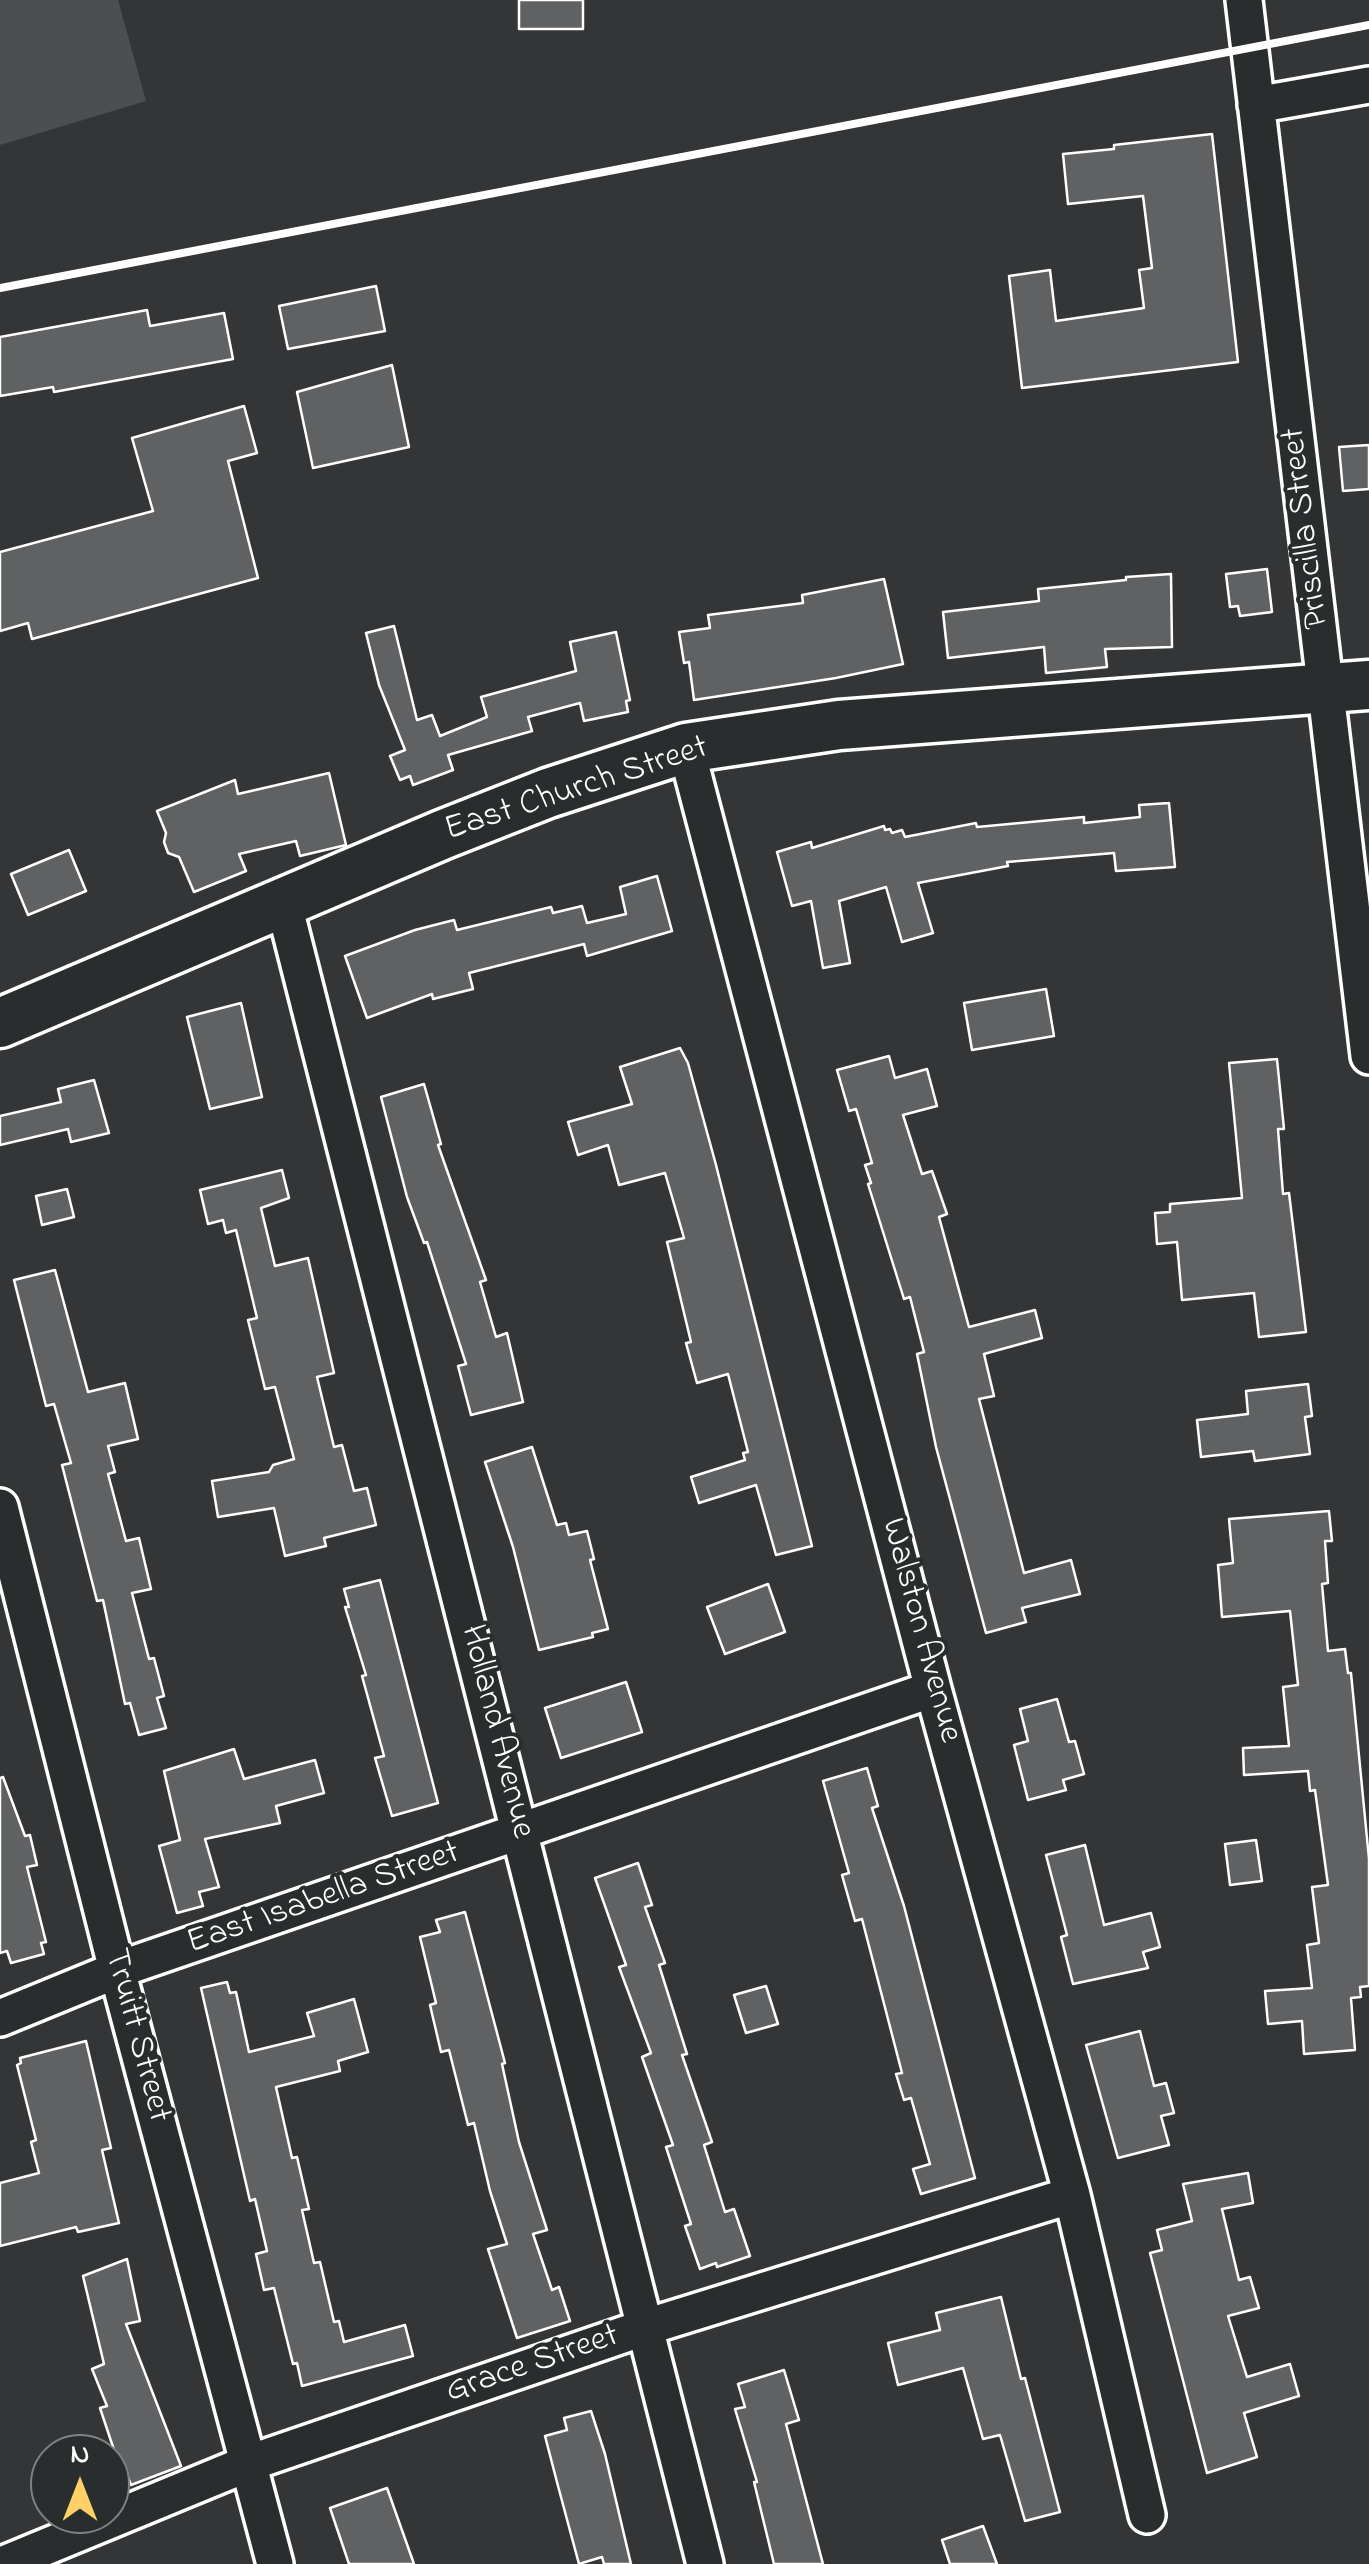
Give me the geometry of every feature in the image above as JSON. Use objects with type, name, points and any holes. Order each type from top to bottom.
[{"type":"street","name":"Priscilla Street","points":[[1244,0],[1256,105],[1348,687],[1369,1056]]},
{"type":"street","points":[[1256,105],[1369,85]]},
{"type":"street","name":"East Church Street","points":[[0,1022],[283,901],[548,794],[686,748],[839,725],[1348,687]]},
{"type":"street","name":"Walston Avenue","points":[[686,748],[933,1689],[1072,2196],[1147,2515]]},
{"type":"street","name":"Holland Avenue","points":[[283,901],[705,2564]]},
{"type":"street","name":"Truitt Street","points":[[0,1507],[274,2564]]},
{"type":"street","name":"East Isabella Street","points":[[0,2018],[117,1970],[933,1689]]},
{"type":"street","name":"Grace Street","points":[[4,2564],[249,2464],[643,2328],[1072,2196]]},
{"type":"shaded area","points":[[0,0],[118,0],[146,101],[0,145]]},
{"type":"building","points":[[519,0],[583,0],[583,29],[519,29]]},
{"type":"building","points":[[1212,134],[1238,362],[1022,388],[1009,276],[1050,270],[1056,321],[1144,308],[1139,270],[1152,268],[1143,196],[1068,204],[1063,154]]},
{"type":"building","points":[[376,286],[385,331],[288,349],[279,306]]},
{"type":"building","points":[[147,310],[150,326],[224,313],[233,359],[54,392],[53,387],[0,396],[0,337]]},
{"type":"building","points":[[392,365],[409,447],[313,468],[297,392]]},
{"type":"building","points":[[244,406],[257,453],[228,461],[258,578],[32,639],[28,623],[0,631],[0,552],[153,511],[132,438]]},
{"type":"building","points":[[1369,445],[1369,489],[1343,491],[1339,447]]},
{"type":"building","points":[[1267,569],[1272,612],[1240,616],[1238,606],[1230,607],[1226,574]]},
{"type":"building","points":[[1171,574],[1172,647],[1105,649],[1107,667],[1046,673],[1044,647],[948,658],[943,612],[1039,601],[1038,589]]},
{"type":"building","points":[[884,579],[903,664],[694,700],[689,662],[684,663],[679,632],[710,628],[708,615],[803,603],[802,595]]},
{"type":"building","points":[[394,626],[417,720],[432,715],[440,736],[487,717],[481,697],[576,671],[570,642],[616,632],[630,700],[626,701],[628,712],[584,721],[580,703],[528,717],[532,731],[448,755],[453,770],[413,785],[410,776],[400,780],[390,756],[405,750],[379,685],[366,633]]},
{"type":"building","points":[[329,773],[346,845],[300,856],[296,841],[239,854],[246,871],[194,892],[179,857],[168,853],[166,833],[157,811],[235,780],[238,794]]},
{"type":"building","points":[[1169,803],[1175,867],[1116,871],[1114,853],[1007,862],[1008,866],[918,883],[933,933],[902,942],[886,887],[839,901],[850,963],[823,968],[811,901],[792,906],[777,852],[811,842],[812,848],[884,826],[892,833],[902,830],[905,837],[976,823],[977,827],[1084,817],[1084,823],[1140,817],[1139,805]]},
{"type":"building","points":[[69,850],[86,891],[28,915],[11,874]]},
{"type":"building","points":[[657,876],[672,931],[587,956],[584,944],[469,973],[473,989],[433,999],[432,994],[367,1018],[345,956],[454,920],[457,930],[551,907],[553,913],[582,906],[587,923],[626,914],[620,887]]},
{"type":"building","points":[[1046,989],[1054,1036],[972,1050],[964,1003]]},
{"type":"building","points":[[241,1003],[262,1097],[210,1109],[187,1017]]},
{"type":"building","points":[[680,1048],[688,1063],[716,1165],[812,1546],[776,1555],[756,1485],[699,1503],[691,1477],[745,1460],[743,1453],[748,1452],[728,1374],[697,1383],[667,1242],[684,1238],[665,1173],[619,1185],[608,1145],[578,1155],[568,1122],[632,1104],[620,1067]]},
{"type":"building","points":[[889,1056],[895,1078],[927,1069],[937,1106],[903,1115],[922,1174],[932,1171],[947,1214],[939,1217],[969,1327],[1035,1310],[1042,1338],[984,1354],[994,1396],[979,1399],[1024,1573],[1071,1560],[1080,1594],[1022,1608],[1026,1622],[986,1633],[936,1447],[917,1354],[924,1352],[910,1297],[904,1299],[868,1184],[871,1183],[865,1165],[872,1163],[856,1109],[849,1111],[837,1070]]},
{"type":"building","points":[[1277,1059],[1284,1129],[1278,1129],[1283,1194],[1289,1193],[1306,1332],[1259,1337],[1254,1293],[1182,1300],[1177,1242],[1157,1244],[1155,1213],[1170,1212],[1170,1204],[1242,1198],[1229,1063]]},
{"type":"building","points":[[94,1080],[109,1133],[71,1142],[68,1129],[0,1145],[0,1116],[61,1102],[58,1089]]},
{"type":"building","points":[[424,1084],[441,1144],[438,1145],[486,1280],[480,1282],[496,1337],[507,1333],[523,1402],[471,1415],[458,1366],[466,1364],[427,1242],[424,1243],[407,1197],[381,1097]]},
{"type":"building","points":[[282,1170],[289,1198],[261,1208],[275,1266],[308,1258],[334,1373],[317,1377],[334,1447],[342,1445],[354,1491],[367,1488],[376,1525],[324,1538],[326,1546],[285,1556],[274,1508],[218,1517],[212,1481],[269,1472],[273,1465],[294,1459],[275,1387],[265,1389],[248,1320],[257,1318],[236,1230],[226,1233],[223,1220],[208,1224],[200,1190]]},
{"type":"building","points":[[67,1189],[74,1217],[42,1225],[36,1196]]},
{"type":"building","points":[[55,1270],[88,1392],[125,1383],[138,1439],[108,1446],[115,1472],[108,1474],[126,1541],[139,1538],[151,1589],[132,1593],[149,1659],[154,1658],[164,1696],[157,1698],[166,1728],[139,1735],[130,1703],[125,1704],[103,1600],[97,1601],[62,1465],[71,1463],[54,1404],[46,1406],[14,1280]]},
{"type":"building","points":[[1308,1384],[1312,1416],[1305,1417],[1310,1454],[1255,1461],[1253,1451],[1201,1457],[1197,1420],[1248,1414],[1246,1391]]},
{"type":"building","points":[[532,1447],[557,1525],[566,1523],[569,1535],[587,1531],[594,1559],[590,1560],[608,1629],[592,1633],[593,1637],[539,1650],[513,1547],[485,1462]]},
{"type":"building","points":[[1329,1511],[1332,1541],[1325,1541],[1328,1583],[1322,1584],[1328,1651],[1345,1649],[1351,1673],[1369,1859],[1369,1986],[1360,1987],[1361,1997],[1351,1998],[1355,2050],[1304,2054],[1302,2021],[1268,2024],[1265,1991],[1312,1988],[1307,1945],[1319,1943],[1312,1887],[1328,1885],[1315,1790],[1310,1791],[1308,1771],[1244,1775],[1243,1748],[1289,1746],[1283,1687],[1298,1685],[1290,1611],[1222,1617],[1218,1565],[1233,1563],[1229,1519]]},
{"type":"building","points":[[380,1580],[438,1803],[392,1816],[375,1758],[384,1756],[362,1676],[366,1675],[345,1607],[349,1607],[344,1589]]},
{"type":"building","points":[[768,1584],[785,1632],[725,1654],[707,1607]]},
{"type":"building","points":[[626,1682],[642,1732],[561,1758],[545,1708]]},
{"type":"building","points":[[1057,1699],[1069,1742],[1075,1741],[1084,1774],[1063,1780],[1066,1790],[1028,1800],[1014,1745],[1028,1741],[1020,1709]]},
{"type":"building","points":[[234,1749],[244,1779],[315,1760],[324,1793],[276,1806],[280,1823],[205,1839],[219,1887],[199,1892],[203,1906],[177,1913],[159,1846],[180,1840],[164,1771]]},
{"type":"building","points":[[867,1768],[878,1806],[872,1808],[904,1906],[975,2178],[921,2194],[913,2169],[930,2164],[911,2098],[904,2100],[896,2074],[902,2073],[862,1919],[855,1921],[842,1875],[849,1873],[823,1781]]},
{"type":"building","points":[[3,1777],[25,1836],[30,1835],[37,1865],[27,1867],[46,1942],[41,1943],[44,1954],[11,1963],[7,1951],[0,1953]]},
{"type":"building","points":[[1256,1840],[1262,1881],[1230,1885],[1225,1844]]},
{"type":"building","points":[[1085,1845],[1104,1925],[1151,1913],[1160,1947],[1143,1952],[1148,1968],[1073,1984],[1061,1937],[1067,1935],[1046,1855]]},
{"type":"building","points":[[638,1863],[652,1905],[645,1907],[665,1963],[659,1965],[687,2054],[682,2055],[712,2142],[704,2145],[725,2212],[734,2209],[750,2256],[717,2267],[716,2263],[700,2269],[685,2226],[691,2224],[666,2147],[673,2145],[642,2057],[651,2053],[619,1967],[626,1965],[595,1878]]},
{"type":"building","points":[[465,1912],[505,2063],[502,2064],[519,2142],[547,2230],[533,2234],[552,2290],[559,2287],[570,2321],[517,2338],[488,2249],[507,2244],[474,2123],[468,2125],[449,2050],[441,2052],[430,2005],[436,2003],[420,1937],[440,1932],[436,1920]]},
{"type":"building","points":[[227,1982],[230,1993],[236,1992],[249,2052],[314,2036],[307,2013],[354,1999],[368,2052],[338,2061],[340,2071],[276,2087],[292,2158],[297,2157],[309,2209],[302,2210],[314,2263],[320,2262],[334,2322],[339,2321],[344,2342],[405,2325],[413,2356],[302,2386],[274,2288],[264,2290],[256,2254],[267,2251],[255,2199],[250,2201],[201,1988]]},
{"type":"building","points":[[766,1986],[778,2024],[746,2033],[734,1995]]},
{"type":"building","points":[[1140,2031],[1154,2086],[1166,2083],[1174,2113],[1161,2116],[1169,2145],[1118,2158],[1086,2045]]},
{"type":"building","points":[[86,2041],[111,2148],[102,2150],[119,2223],[78,2232],[76,2227],[0,2246],[0,2183],[39,2173],[31,2142],[36,2140],[17,2065],[20,2058]]},
{"type":"building","points":[[1248,2173],[1253,2203],[1222,2209],[1239,2280],[1250,2277],[1259,2308],[1228,2316],[1247,2377],[1290,2364],[1299,2396],[1244,2413],[1257,2457],[1207,2473],[1150,2253],[1162,2250],[1157,2230],[1192,2221],[1183,2184]]},
{"type":"building","points":[[127,2259],[140,2321],[126,2324],[181,2466],[131,2485],[130,2434],[109,2434],[100,2408],[107,2406],[92,2369],[104,2364],[83,2276]]},
{"type":"building","points":[[1001,2297],[1060,2512],[1025,2521],[1000,2435],[983,2439],[963,2368],[898,2385],[888,2343],[940,2330],[936,2313]]},
{"type":"building","points":[[784,2370],[799,2420],[786,2424],[823,2564],[774,2564],[757,2482],[735,2409],[745,2407],[738,2384]]},
{"type":"building","points":[[591,2411],[631,2564],[604,2564],[602,2557],[579,2564],[558,2486],[545,2436],[567,2430],[564,2418]]},
{"type":"building","points":[[387,2488],[414,2564],[349,2564],[330,2508]]},
{"type":"building","points":[[983,2526],[997,2564],[950,2564],[942,2540]]},
{"type":"railway","points":[[0,288],[1369,25]]}]
